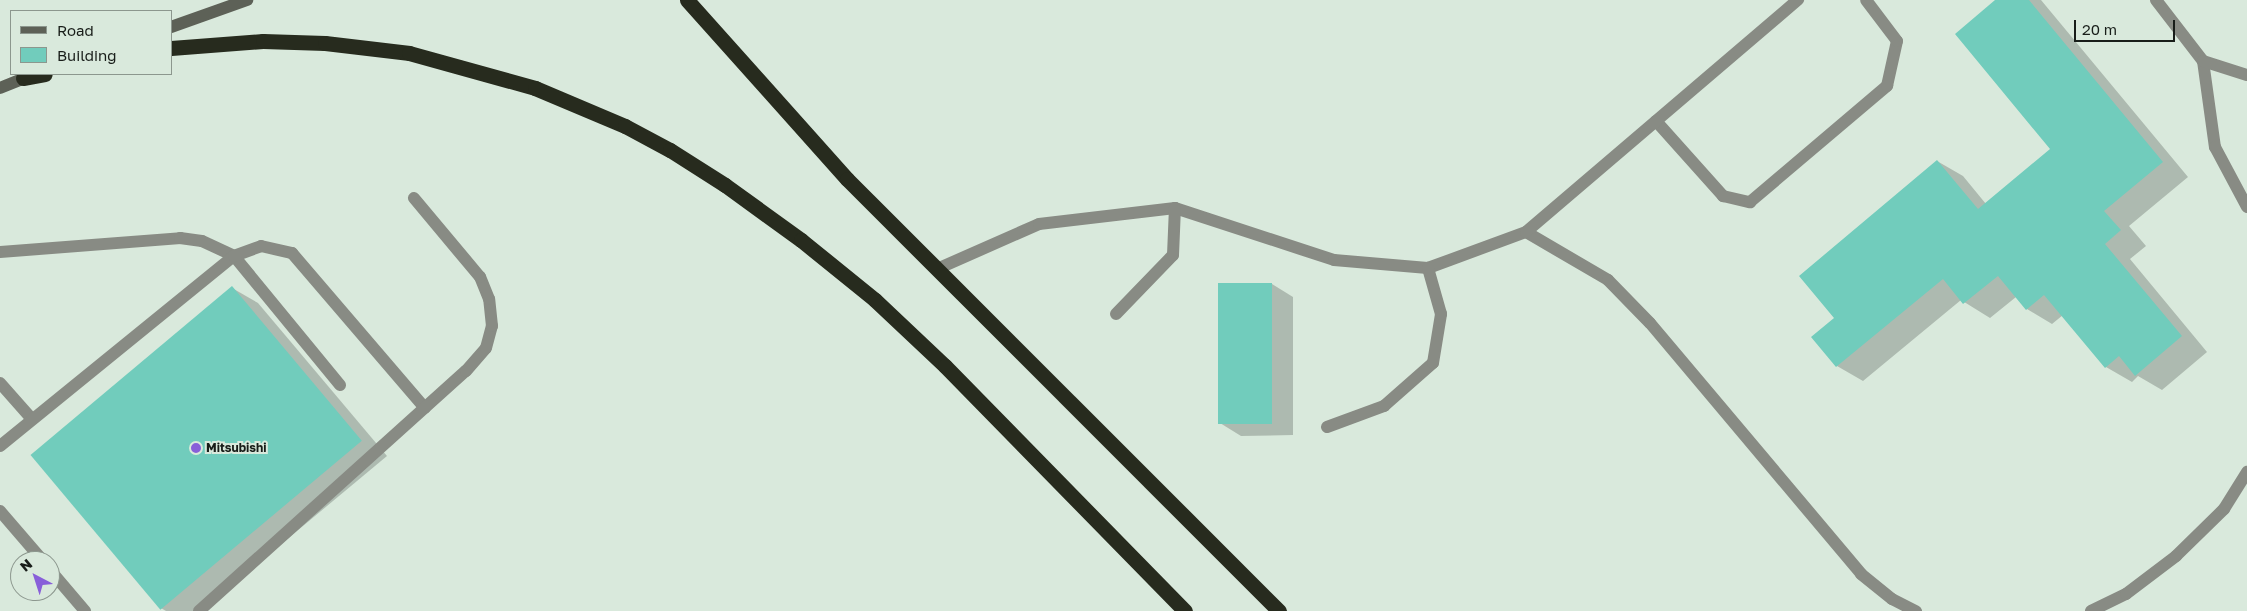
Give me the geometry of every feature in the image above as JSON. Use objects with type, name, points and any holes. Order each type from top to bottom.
[{"type":"highway","points":[[687,0],[775,102],[937,270],[1279,611]]},
{"type":"highway","points":[[172,48],[272,42],[354,45],[409,53],[543,91],[625,126],[670,150],[726,185],[794,235],[875,300],[945,366],[1186,611]]},
{"type":"main road","points":[[172,26],[247,0]]},
{"type":"main road","points":[[0,88],[30,76]]},
{"type":"lane","points":[[937,270],[1039,224],[1175,208],[1334,260],[1428,268],[1526,232],[1798,0]]},
{"type":"lane","points":[[1656,121],[1722,196],[1750,202],[1887,86],[1897,41],[1866,0]]},
{"type":"lane","points":[[2156,0],[2203,61],[2215,147],[2247,207]]},
{"type":"lane","points":[[2203,61],[2247,75]]},
{"type":"lane","points":[[199,611],[425,408],[481,354],[492,326],[489,298],[480,277],[414,198]]},
{"type":"lane","points":[[1116,314],[1174,255],[1175,208]]},
{"type":"lane","points":[[1526,232],[1608,280],[1650,323],[1861,574],[1892,599],[1916,611]]},
{"type":"lane","points":[[0,252],[180,238],[202,241],[234,256],[340,385]]},
{"type":"lane","points":[[0,446],[234,256],[261,246],[292,253],[425,408]]},
{"type":"lane","points":[[1327,427],[1384,406],[1433,363],[1441,314],[1428,268]]},
{"type":"lane","points":[[0,383],[32,419]]},
{"type":"lane","points":[[2091,611],[2126,594],[2176,556],[2224,508],[2247,472]]},
{"type":"lane","points":[[0,511],[34,551]]},
{"type":"lane","points":[[60,582],[85,611]]},
{"type":"building","points":[[1995,0],[2029,0],[2163,162],[2104,211],[2121,230],[2105,244],[2182,336],[2135,376],[2119,356],[2105,368],[2044,295],[2026,310],[1998,276],[1963,304],[1943,279],[1836,367],[1811,337],[1834,318],[1799,276],[1937,160],[1978,209],[2050,149],[1955,34]]},
{"type":"building","points":[[1218,283],[1272,283],[1272,424],[1218,424]]},
{"type":"building","name":"Mitsubishi","points":[[232,286],[362,441],[160,610],[31,455]]},
{"type":"place","name":"Mitsubishi","points":[[196,448]]}]
